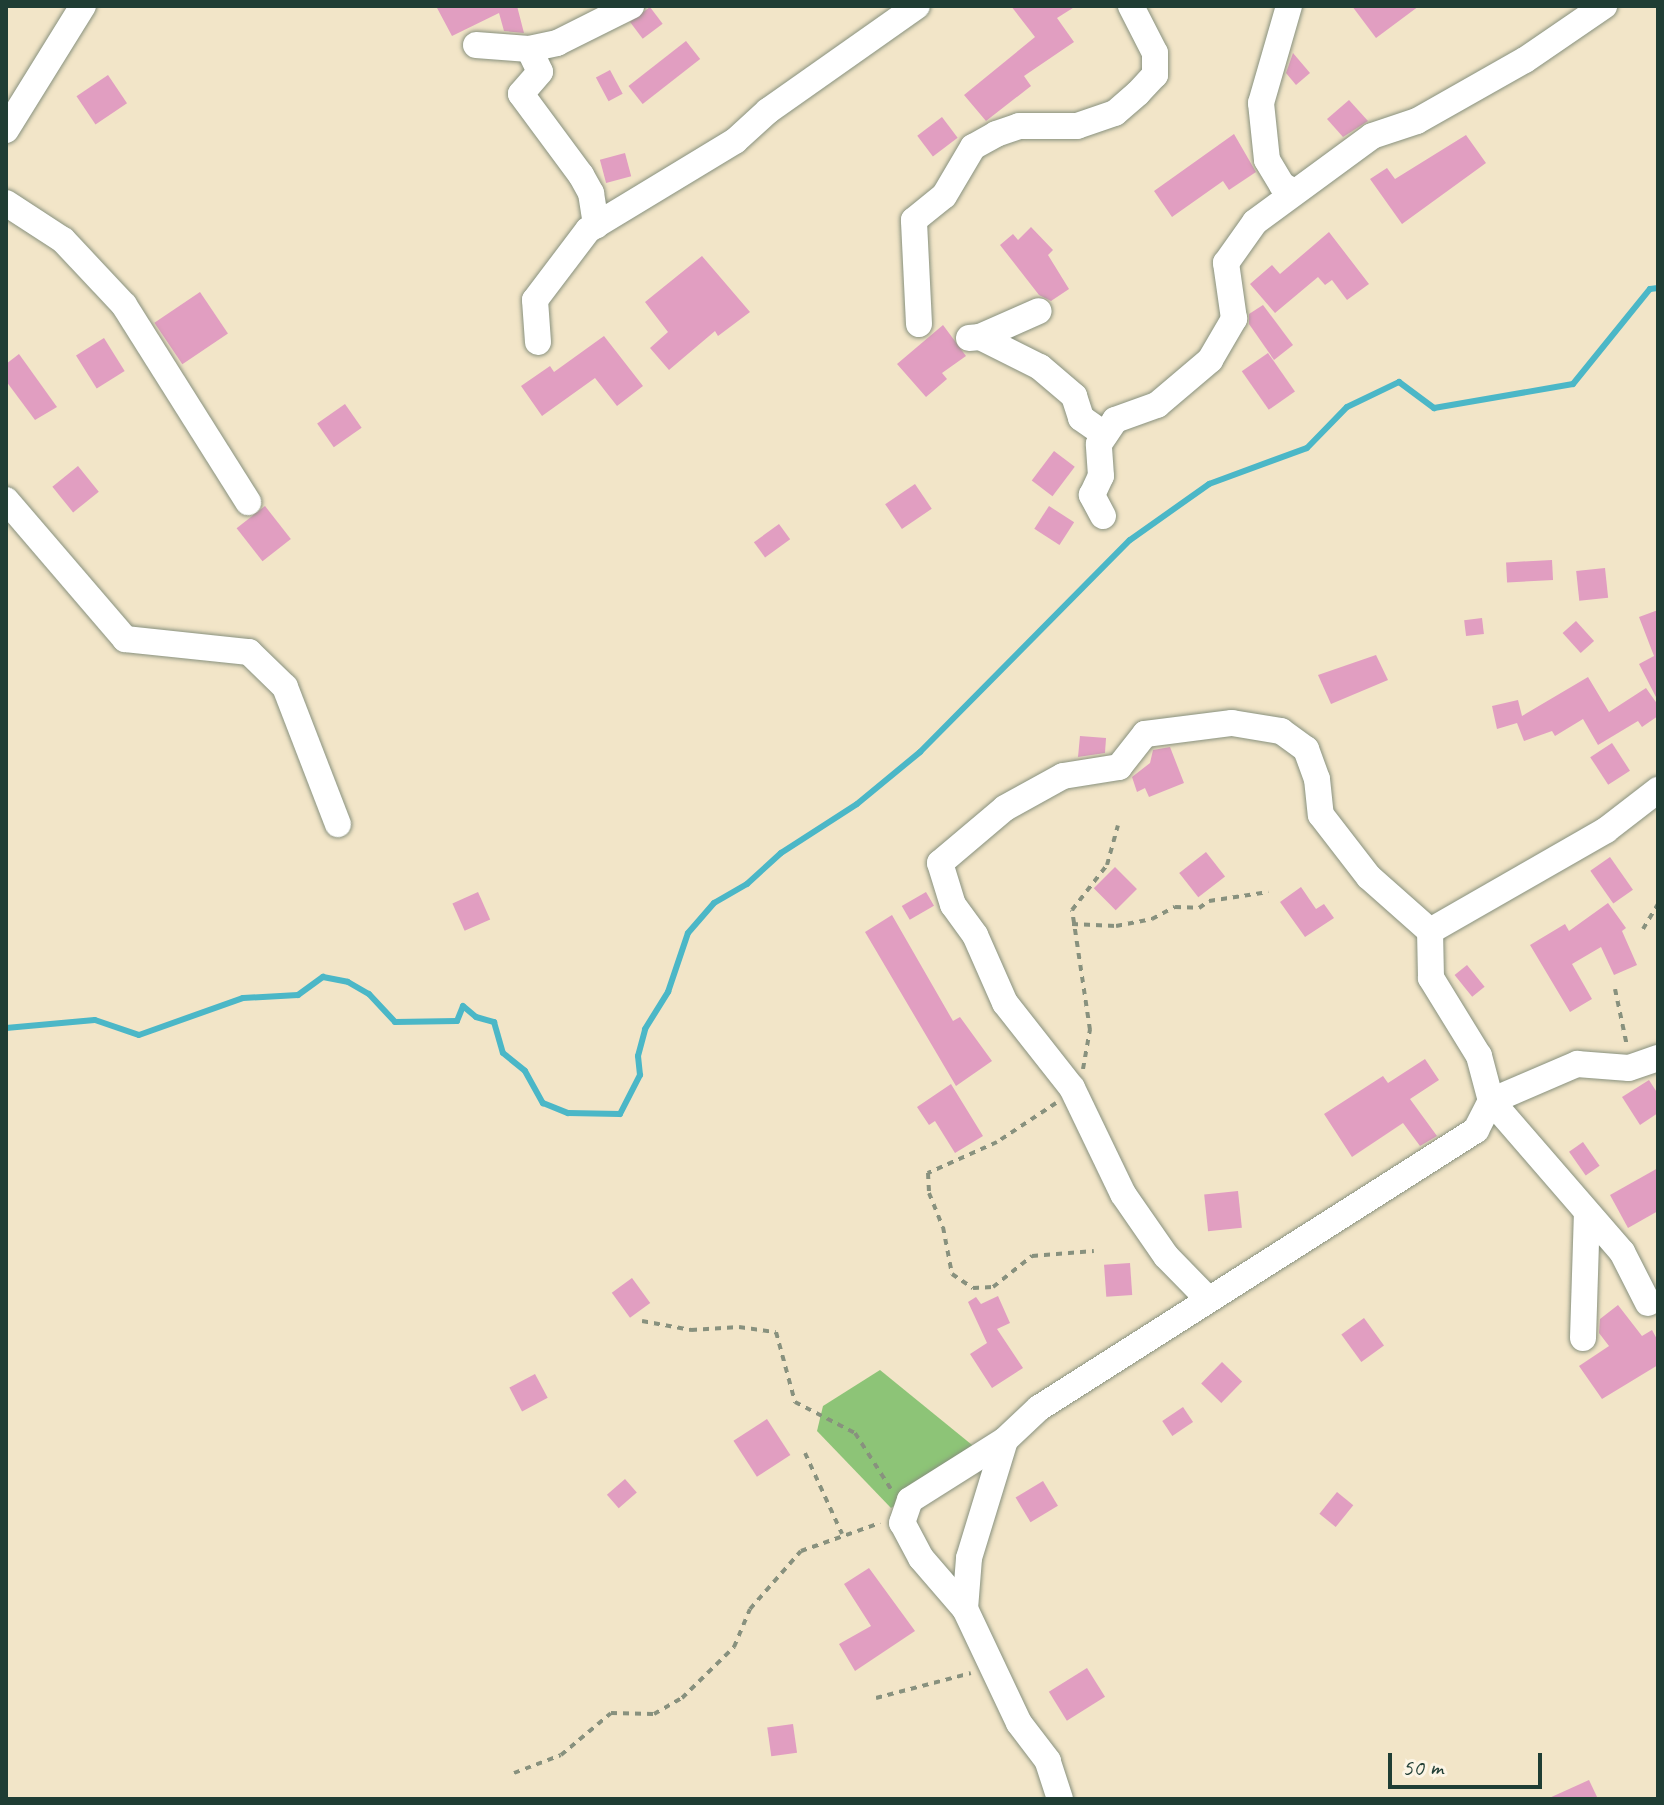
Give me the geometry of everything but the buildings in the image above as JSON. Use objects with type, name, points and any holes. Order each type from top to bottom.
[{"type":"street","points":[[7,128],[83,6]]},
{"type":"street","points":[[476,45],[529,49],[557,43],[631,6]]},
{"type":"street","points":[[538,342],[535,300],[571,249],[596,226],[735,141],[768,111],[917,6]]},
{"type":"street","points":[[919,324],[914,220],[944,196],[973,147],[1019,126],[1077,126],[1115,113],[1138,93],[1155,75],[1155,53],[1131,6]]},
{"type":"street","points":[[1289,6],[1261,103],[1267,160],[1282,185],[1294,192]]},
{"type":"street","points":[[1103,516],[1092,495],[1101,476],[1099,444],[1115,420],[1157,405],[1210,360],[1234,319],[1226,263],[1255,222],[1372,136],[1417,121],[1525,60],[1604,6]]},
{"type":"street","points":[[529,49],[540,72],[521,94],[586,184],[596,226]]},
{"type":"street","points":[[6,203],[63,240],[124,305],[248,502]]},
{"type":"street","points":[[1039,311],[974,338],[1056,379],[1074,396],[1081,418],[1105,435]]},
{"type":"street","points":[[6,500],[125,639],[249,652],[285,687],[338,824]]},
{"type":"street","points":[[1208,1299],[1166,1256],[1123,1194],[1072,1088],[1005,1003],[975,935],[953,905],[940,863],[1005,808],[1063,776],[1119,767],[1145,734],[1232,723],[1281,731],[1306,749],[1317,779],[1321,815],[1369,877],[1430,931],[1431,978],[1479,1056],[1491,1101],[1622,1252],[1648,1303]]},
{"type":"street","points":[[1430,931],[1606,830],[1658,790]]},
{"type":"street","points":[[1060,1799],[1048,1761],[1019,1723],[989,1667],[965,1609],[921,1558],[902,1523],[908,1508],[1005,1440],[1039,1408],[1476,1130],[1491,1101],[1577,1064],[1629,1068],[1658,1058]]},
{"type":"street","points":[[1583,1338],[1587,1214]]},
{"type":"street","points":[[965,1609],[969,1558],[1005,1440]]},
{"type":"path","points":[[1094,1251],[1032,1256],[993,1287],[973,1288],[952,1274],[943,1227],[929,1193],[928,1173],[1009,1135],[1044,1114],[1072,1088],[1087,1063],[1090,1030],[1072,910],[1107,865],[1118,825]]},
{"type":"path","points":[[1072,924],[1116,926],[1152,919],[1175,907],[1199,908],[1209,901],[1268,892]]},
{"type":"path","points":[[1643,929],[1658,904]]},
{"type":"path","points":[[1615,989],[1629,1068]]},
{"type":"path","points":[[514,1773],[561,1755],[611,1713],[654,1714],[682,1698],[734,1647],[750,1609],[801,1551],[908,1508],[891,1489],[855,1433],[795,1402],[776,1332],[691,1330],[642,1321]]},
{"type":"path","points":[[805,1453],[842,1534]]},
{"type":"path","points":[[876,1698],[989,1667]]},
{"type":"green space","points":[[880,1370],[977,1449],[891,1508],[817,1431],[823,1406]]},
{"type":"waterway","points":[[6,1028],[95,1020],[139,1035],[243,998],[298,995],[323,977],[348,982],[369,994],[395,1022],[457,1021],[463,1006],[476,1017],[494,1022],[503,1053],[525,1071],[543,1103],[568,1113],[620,1114],[640,1075],[638,1056],[645,1029],[668,992],[688,933],[714,903],[747,884],[781,853],[857,804],[920,752],[1130,540],[1209,484],[1307,448],[1347,407],[1399,382],[1434,408],[1573,384],[1650,289],[1658,288]]}]
